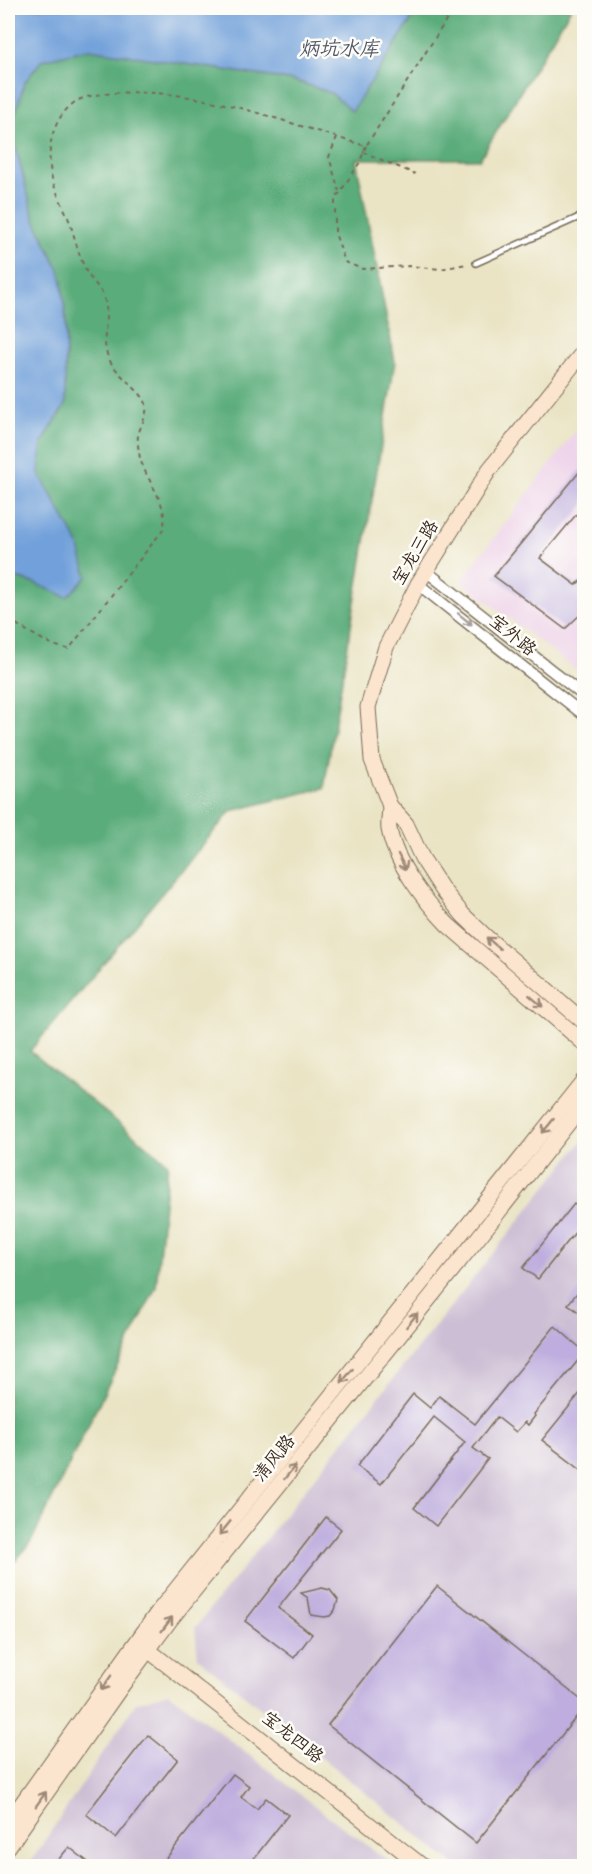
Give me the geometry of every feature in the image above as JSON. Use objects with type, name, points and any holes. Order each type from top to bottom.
[{"type":"street","name":"宝龙三路","points":[[585,351],[489,470],[422,578],[386,647],[368,706],[372,760],[390,806],[406,824],[422,858],[442,889],[463,915],[585,1022]]},
{"type":"street","name":"宝外路","points":[[422,578],[585,696]]},
{"type":"street","name":"宝外路","points":[[422,578],[585,715]]},
{"type":"street","name":"宝龙三路","points":[[390,806],[389,829],[399,857],[428,903],[448,924],[585,1043]]},
{"type":"street","name":"清风路","points":[[8,1847],[143,1645],[158,1612],[585,1080]]},
{"type":"street","name":"清风路","points":[[8,1823],[143,1645],[585,1103]]},
{"type":"street","name":"宝龙四路","points":[[143,1645],[422,1866]]},
{"type":"lane","points":[[476,263],[585,215]]},
{"type":"path","points":[[454,8],[366,146],[360,162],[334,200],[335,233],[345,261],[362,269],[409,266],[440,269],[476,263]]},
{"type":"path","points":[[8,620],[55,647],[69,649],[163,530],[166,518],[140,459],[138,434],[145,416],[145,399],[109,361],[104,345],[107,306],[102,292],[88,275],[78,255],[71,225],[50,169],[50,145],[56,124],[65,111],[77,101],[102,94],[129,92],[175,95],[244,108],[366,146]]},
{"type":"path","points":[[337,138],[329,157],[339,191]]},
{"type":"path","points":[[363,152],[415,174]]},
{"type":"path","points":[[8,1069],[12,1080],[8,1098]]},
{"type":"shaded area","points":[[584,420],[584,676],[461,581]]},
{"type":"shaded area","points":[[584,1139],[584,1866],[456,1866],[198,1658],[195,1628]]},
{"type":"shaded area","points":[[169,1693],[395,1866],[28,1866],[136,1703]]},
{"type":"green space","points":[[419,8],[571,8],[480,159],[356,159],[395,362],[324,788],[231,811],[30,1051],[168,1163],[156,1287],[31,1542],[8,1570],[8,576],[34,583],[78,543],[38,473],[42,443],[65,405],[66,320],[61,274],[34,218],[11,130],[24,83],[42,60],[89,49],[296,81],[331,93],[352,110]]},
{"type":"water","name":"炳坑水库","points":[[8,8],[419,8],[352,111],[331,93],[296,81],[89,49],[42,60],[24,83],[11,130],[34,218],[61,274],[66,320],[65,405],[42,443],[39,473],[78,543],[87,577],[67,597],[34,583],[8,576]]},
{"type":"building","points":[[585,465],[585,504],[540,558],[576,585],[585,577],[585,610],[565,629],[494,576]]},
{"type":"building","points":[[574,1204],[585,1212],[585,1220],[538,1279],[523,1268]]},
{"type":"building","points":[[585,1283],[585,1317],[568,1304]]},
{"type":"building","points":[[555,1326],[585,1352],[534,1414],[535,1416],[528,1425],[525,1422],[516,1432],[497,1417],[473,1448],[488,1459],[436,1526],[414,1508],[465,1442],[434,1417],[381,1484],[357,1466],[413,1394],[430,1408],[439,1396],[475,1424]]},
{"type":"building","points":[[585,1387],[585,1473],[542,1440]]},
{"type":"building","points":[[326,1517],[341,1529],[278,1608],[312,1634],[294,1658],[245,1621]]},
{"type":"building","points":[[437,1586],[585,1703],[585,1706],[476,1843],[328,1725]]},
{"type":"building","points":[[322,1588],[330,1590],[338,1600],[335,1610],[330,1616],[311,1615],[308,1598],[301,1593]]},
{"type":"building","points":[[148,1735],[178,1759],[116,1838],[86,1814]]},
{"type":"building","points":[[233,1774],[249,1786],[241,1797],[257,1809],[266,1798],[288,1815],[248,1866],[160,1866]]},
{"type":"building","points":[[69,1847],[93,1866],[53,1866]]}]
